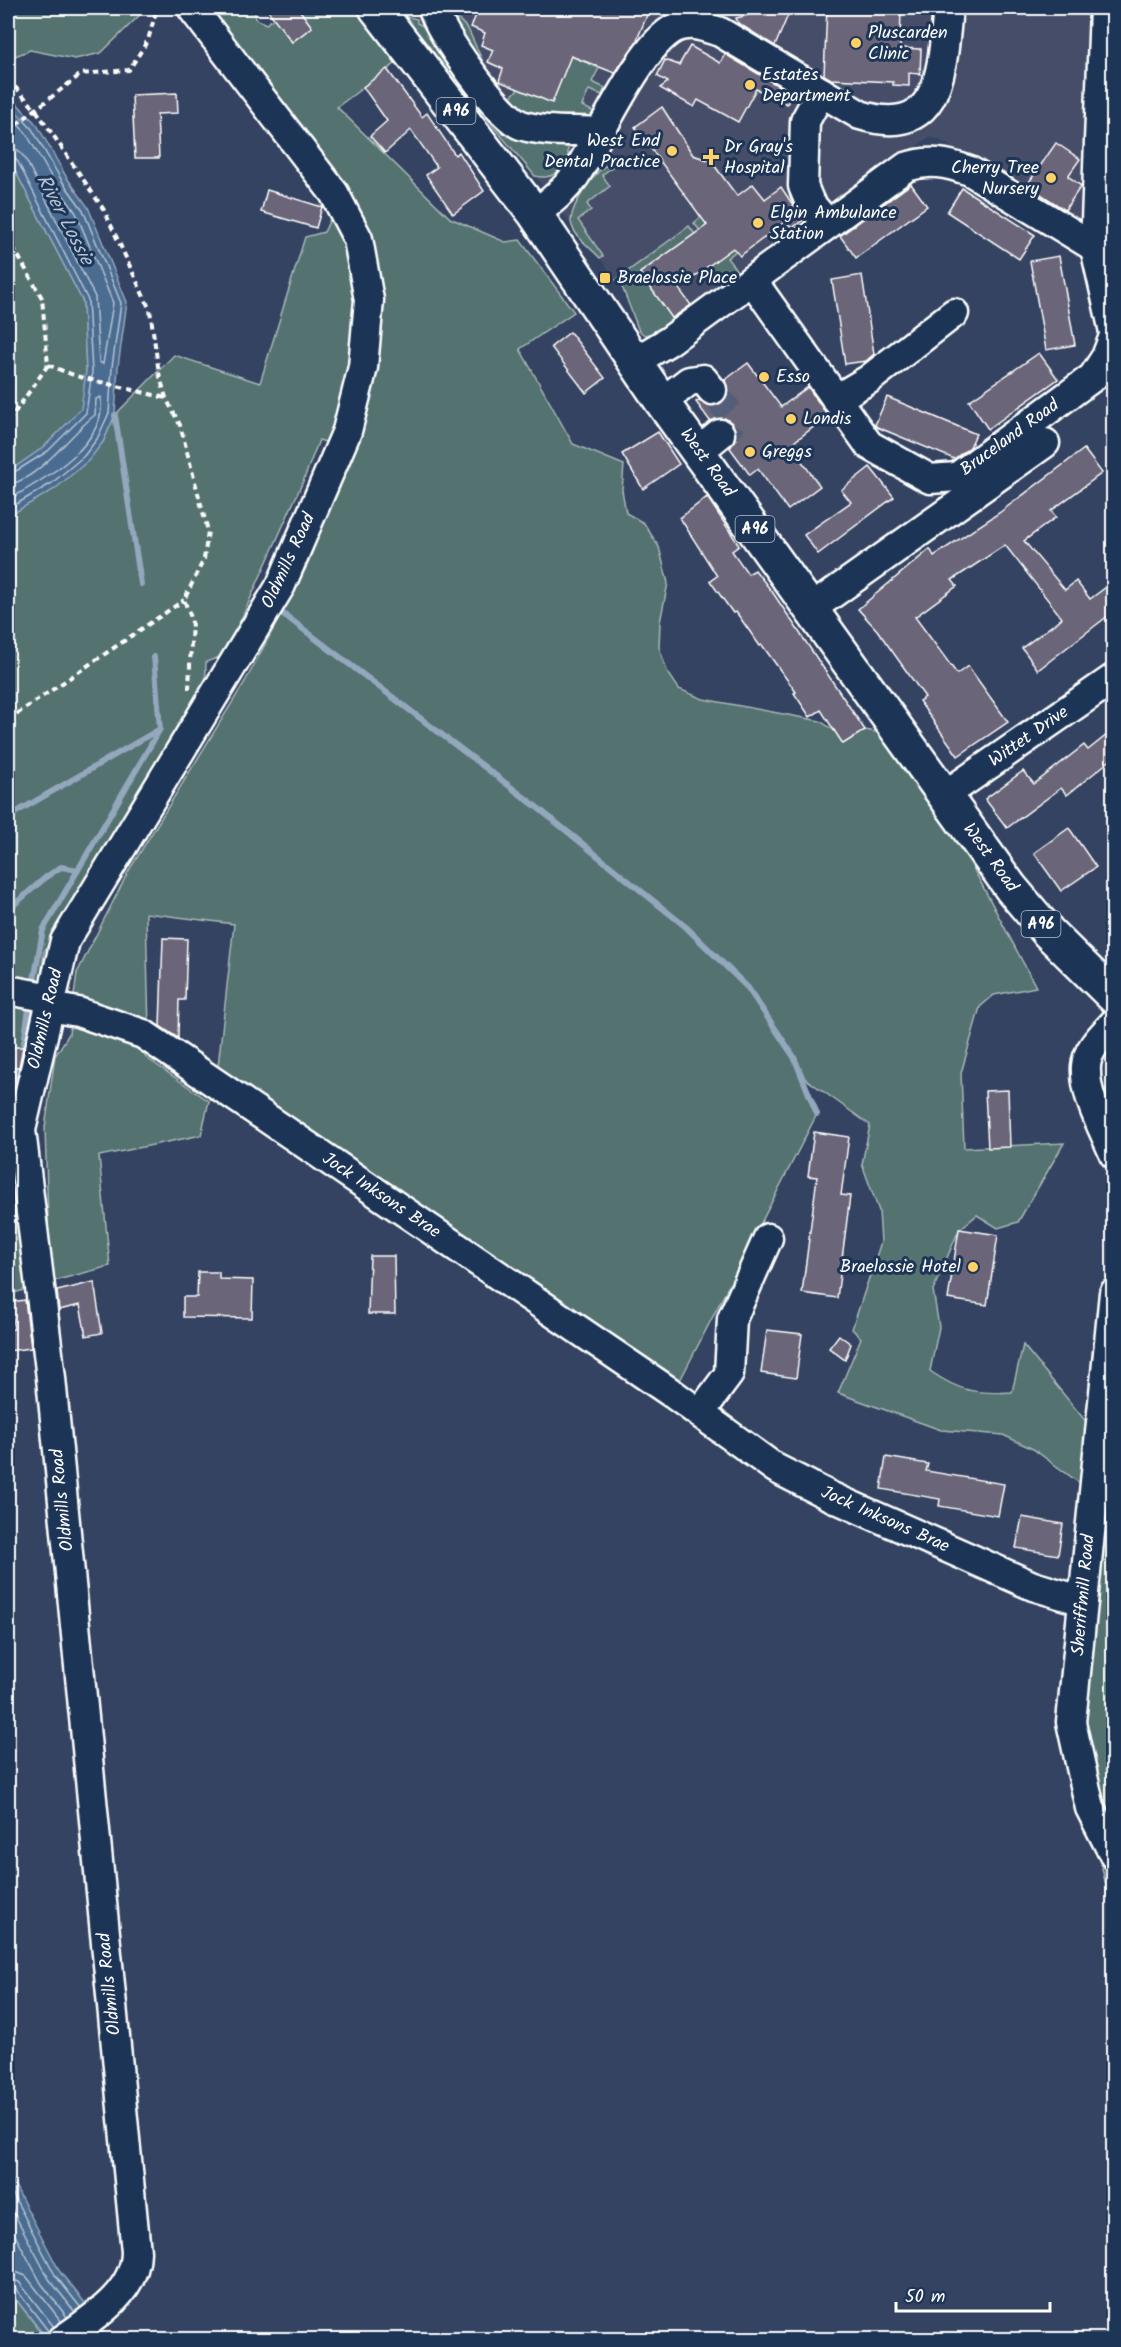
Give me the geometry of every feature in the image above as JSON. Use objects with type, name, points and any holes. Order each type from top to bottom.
[{"type":"highway","name":"West Road","points":[[376,8],[536,214],[662,402],[709,442],[812,608],[1019,897],[1049,933],[1113,997]]},
{"type":"street","name":"Oldmills Road","points":[[62,2340],[99,2315],[132,2275],[136,2252],[51,1378],[21,1130],[33,997],[281,585],[347,430],[363,367],[369,300],[358,239],[334,193],[192,8]]},
{"type":"street","points":[[536,214],[560,195],[575,175],[652,49],[668,33],[688,24],[720,32],[860,115],[875,119],[895,119],[915,113],[934,94],[940,77],[948,8]]},
{"type":"street","name":"Bruceland Road","points":[[752,280],[869,445],[930,479],[957,477],[1093,377],[1106,357],[1113,334],[1104,253],[1104,8]]},
{"type":"street","points":[[435,16],[443,35],[511,120],[532,128],[600,132]]},
{"type":"street","points":[[821,92],[805,121],[803,186],[810,203],[828,224]]},
{"type":"street","points":[[634,362],[669,341],[906,167],[921,162],[935,162],[970,171],[1104,253]]},
{"type":"street","points":[[836,399],[868,380],[954,313]]},
{"type":"street","points":[[662,402],[689,381],[702,379],[712,390]]},
{"type":"street","points":[[812,608],[1045,443]]},
{"type":"street","name":"Wittet Drive","points":[[945,795],[1113,678]]},
{"type":"street","name":"Jock Inksons Brae","points":[[33,997],[143,1034],[700,1413],[775,1468],[830,1496],[1033,1586],[1083,1601]]},
{"type":"street","points":[[1113,1023],[1090,1052],[1086,1065],[1093,1102],[1107,1129],[1113,1154]]},
{"type":"street","points":[[700,1413],[729,1374],[732,1319],[768,1238]]},
{"type":"street","name":"Sheriffmill Road","points":[[1113,1293],[1071,1722],[1090,1808],[1113,1856]]},
{"type":"path","points":[[8,131],[81,74],[129,69],[148,40],[157,8]]},
{"type":"path","points":[[8,79],[36,110],[104,210],[150,310],[159,373],[166,398],[180,425],[208,531],[204,559],[184,600],[8,720]]},
{"type":"path","points":[[8,238],[42,298],[48,365],[8,422]]},
{"type":"path","points":[[48,365],[76,376],[166,398]]},
{"type":"path","points":[[184,600],[192,621],[188,688],[194,701],[205,711]]},
{"type":"shaded area","name":"Dr Gray's Hospital","points":[[394,8],[1097,8],[1086,234],[938,139],[928,138],[661,335],[657,331],[645,335],[639,331],[623,289],[600,258],[577,233],[535,176]]},
{"type":"green space","points":[[8,8],[147,8],[101,53],[75,59],[30,50],[8,59]]},
{"type":"green space","points":[[205,8],[254,8],[256,19],[266,24],[274,18],[292,42],[312,27],[298,8],[355,8],[396,63],[337,107],[450,218],[505,242],[520,240],[574,312],[520,349],[573,444],[624,465],[622,490],[626,513],[644,523],[659,547],[668,583],[660,622],[659,647],[667,671],[679,689],[703,699],[820,721],[835,731],[843,744],[865,730],[882,733],[955,834],[1036,987],[994,995],[980,1007],[961,1073],[964,1148],[1064,1143],[1018,1222],[998,1228],[977,1215],[959,1230],[933,1290],[939,1327],[930,1371],[969,1390],[989,1393],[1012,1392],[1023,1345],[1097,1435],[1113,1293],[1113,1919],[1071,1722],[1093,1493],[1033,1449],[1003,1435],[941,1430],[838,1393],[861,1338],[852,1329],[881,1242],[879,1211],[862,1164],[870,1125],[803,1077],[817,1114],[673,1394],[246,1104],[218,1066],[234,924],[146,913],[149,1030],[145,1057],[209,1101],[201,1135],[99,1156],[110,1266],[50,1282],[45,1128],[55,1056],[69,1034],[77,973],[128,872],[246,680],[306,568],[351,450],[319,440],[304,479],[225,655],[206,662],[205,698],[78,891],[44,952],[17,1178],[27,1289],[8,1295],[8,516],[52,490],[103,442],[115,415],[174,355],[260,383],[305,237],[324,232],[346,186]]},
{"type":"green space","points":[[394,8],[397,8],[404,16],[417,19],[417,23],[427,28],[432,40],[498,128],[521,140],[564,144],[568,148],[568,159],[558,171],[551,176],[535,176]]},
{"type":"green space","points":[[452,20],[459,20],[468,29],[484,64],[482,66]]},
{"type":"green space","points":[[571,56],[599,68],[592,82],[605,88],[602,95],[589,90],[582,106],[594,112],[589,118],[536,119],[507,101],[518,89]]},
{"type":"green space","points":[[8,157],[83,302],[86,371],[82,409],[44,447],[8,472]]},
{"type":"green space","points":[[605,166],[612,167],[602,175],[610,186],[587,204],[591,210],[578,220],[603,256],[600,258],[577,235],[571,219],[582,193],[594,176]]},
{"type":"green space","points":[[715,203],[736,251],[727,258],[741,276],[724,289],[707,267],[715,261],[705,237],[694,223],[701,217],[699,214]]},
{"type":"green space","points":[[689,226],[695,234],[640,273],[677,324],[661,335],[657,331],[645,335],[639,331],[623,289],[616,280]]},
{"type":"green space","points":[[1113,1083],[1113,1154],[1093,1102]]},
{"type":"green space","points":[[8,2289],[44,2336],[43,2339],[8,2339]]},
{"type":"water","name":"River Lossie","points":[[8,94],[37,125],[67,178],[88,207],[127,302],[118,367],[115,415],[103,442],[89,460],[55,489],[8,516],[8,472],[44,447],[81,409],[86,371],[83,302],[8,157]]},
{"type":"water","points":[[8,2172],[60,2272],[102,2324],[101,2331],[108,2338],[118,2339],[47,2339],[8,2289]]},
{"type":"building","points":[[266,8],[298,8],[312,27],[292,42]]},
{"type":"building","points":[[479,8],[650,8],[636,42],[615,73],[571,56],[552,103],[499,81],[503,69],[488,62],[493,50],[481,45],[485,33],[471,27]]},
{"type":"building","points":[[752,8],[791,8],[775,46],[738,23],[736,18],[748,15]]},
{"type":"building","name":"Pluscarden Clinic","points":[[827,8],[901,8],[900,48],[921,49],[920,74],[909,73],[909,86],[893,85],[893,82],[831,79],[824,75]]},
{"type":"building","points":[[690,46],[720,63],[725,54],[792,94],[787,104],[756,89],[738,122],[698,100],[694,107],[660,88],[668,82],[657,76],[665,60],[679,65]]},
{"type":"building","points":[[387,69],[422,117],[427,113],[455,155],[459,152],[484,191],[453,214],[426,175],[437,167],[411,130],[385,153],[370,136],[387,121],[363,87]]},
{"type":"building","points":[[177,93],[178,113],[157,114],[159,158],[135,158],[132,95]]},
{"type":"building","points":[[662,107],[693,155],[711,161],[737,196],[753,184],[765,199],[781,187],[803,220],[792,228],[786,221],[740,256],[733,248],[707,267],[679,289],[691,305],[672,318],[640,273],[707,225],[635,127]]},
{"type":"building","name":"Cherry Tree Nursery","points":[[1056,143],[1080,159],[1068,176],[1081,186],[1065,210],[1027,185]]},
{"type":"building","points":[[911,184],[927,206],[856,258],[840,236]]},
{"type":"building","points":[[962,188],[1035,235],[1019,259],[947,212]]},
{"type":"building","points":[[267,190],[322,207],[316,228],[261,212]]},
{"type":"building","points":[[1059,256],[1075,345],[1046,350],[1030,261]]},
{"type":"building","points":[[862,275],[874,354],[866,361],[845,364],[832,280]]},
{"type":"building","points":[[570,332],[605,378],[586,393],[551,347]]},
{"type":"building","points":[[1039,353],[1058,379],[988,429],[969,401]]},
{"type":"building","points":[[748,363],[781,407],[808,387],[828,416],[790,445],[820,486],[788,510],[758,469],[750,475],[730,448],[736,439],[736,431],[732,423],[725,418],[710,421],[696,402],[699,400],[706,405],[714,406],[722,403],[728,395],[725,380]]},
{"type":"building","points":[[887,397],[976,434],[970,447],[954,459],[877,427],[875,425]]},
{"type":"building","points":[[658,432],[679,464],[643,489],[622,454]]},
{"type":"building","points":[[1084,449],[1102,473],[1051,511],[1056,517],[1024,541],[1065,590],[1076,581],[1090,599],[1113,582],[1113,612],[1038,670],[1022,648],[1062,618],[1005,545],[952,580],[957,586],[915,617],[957,674],[968,666],[1008,722],[958,756],[919,701],[925,697],[877,630],[858,609],[930,549],[934,556],[999,513]]},
{"type":"building","points":[[870,467],[894,497],[818,554],[804,535],[851,502],[841,490]]},
{"type":"building","points":[[707,497],[739,546],[732,551],[748,574],[755,570],[773,593],[865,730],[843,744],[821,710],[810,717],[794,693],[796,692],[762,645],[760,646],[736,612],[733,613],[710,581],[717,576],[680,518]]},
{"type":"building","points":[[1113,730],[1113,758],[1067,795],[1061,788],[1007,828],[985,799],[1023,771],[1034,784],[1084,745],[1088,750]]},
{"type":"building","points":[[1069,828],[1096,867],[1061,891],[1034,853]]},
{"type":"building","points":[[163,938],[187,939],[185,1000],[179,1000],[178,1038],[160,1026]]},
{"type":"building","points":[[8,1047],[23,1047],[19,1067],[8,1067]]},
{"type":"building","points":[[1008,1090],[1010,1147],[988,1148],[985,1091]]},
{"type":"building","points":[[814,1132],[849,1137],[841,1195],[850,1196],[837,1298],[802,1293],[817,1177],[808,1176]]},
{"type":"building","name":"Braelossie Hotel","points":[[959,1229],[998,1235],[987,1305],[948,1299]]},
{"type":"building","points":[[370,1256],[394,1256],[395,1314],[368,1314]]},
{"type":"building","points":[[198,1272],[219,1272],[219,1279],[253,1280],[252,1318],[183,1317],[183,1297],[197,1297]]},
{"type":"building","points":[[94,1282],[102,1333],[86,1336],[80,1305],[59,1310],[57,1291]]},
{"type":"building","points":[[25,1300],[31,1348],[8,1351],[8,1330],[14,1329],[10,1302]]},
{"type":"building","points":[[767,1330],[802,1334],[796,1378],[761,1373]]},
{"type":"building","points":[[839,1335],[851,1344],[845,1360],[829,1348]]},
{"type":"building","points":[[886,1457],[928,1464],[926,1471],[1004,1484],[998,1516],[939,1506],[940,1499],[881,1489]]},
{"type":"building","points":[[1022,1517],[1063,1524],[1058,1555],[1016,1548]]},
{"type":"waterway","points":[[115,415],[141,584]]},
{"type":"waterway","points":[[282,613],[533,804],[686,927],[748,988],[794,1057],[817,1114]]},
{"type":"waterway","points":[[33,986],[43,930],[160,729],[154,657]]},
{"type":"waterway","points":[[8,817],[158,730]]},
{"type":"waterway","points":[[8,910],[61,867],[78,870]]},
{"type":"waterway","points":[[18,1084],[30,1002]]},
{"type":"waterway","points":[[8,1085],[18,1068]]},
{"type":"waterway","points":[[8,1179],[14,1163]]},
{"type":"tunnel","points":[[712,390],[733,417],[730,426],[720,434]]},
{"type":"place","name":"Pluscarden Clinic","points":[[856,43]]},
{"type":"place","name":"Estates Department","points":[[750,85]]},
{"type":"place","name":"West End Dental Practice","points":[[672,151]]},
{"type":"place","name":"Dr Gray's Hospital","points":[[711,157]]},
{"type":"place","name":"Cherry Tree Nursery","points":[[1051,178]]},
{"type":"place","name":"Elgin Ambulance Station","points":[[758,223]]},
{"type":"place","name":"Braelossie Place","points":[[605,278]]},
{"type":"place","name":"Esso","points":[[764,377]]},
{"type":"place","name":"Londis","points":[[791,419]]},
{"type":"place","name":"Greggs","points":[[750,452]]},
{"type":"place","name":"Braelossie Hotel","points":[[973,1267]]}]
